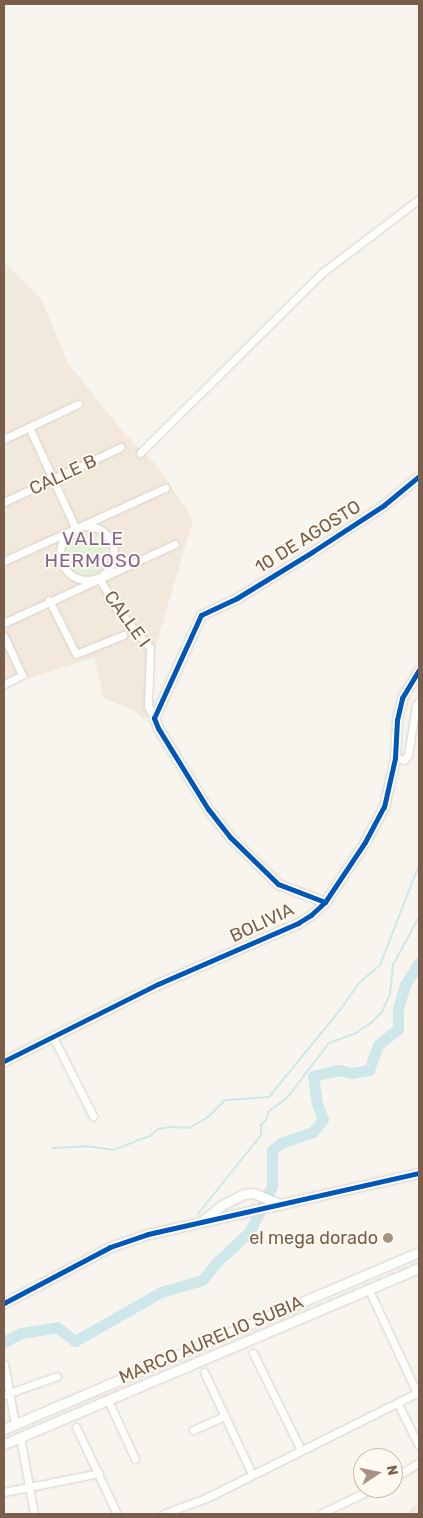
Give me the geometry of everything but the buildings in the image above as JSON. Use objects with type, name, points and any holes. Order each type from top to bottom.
[{"type":"street","points":[[140,453],[323,272],[419,199]]},
{"type":"street","points":[[4,439],[78,404]]},
{"type":"street","points":[[29,427],[76,528]]},
{"type":"street","name":"CALLE B","points":[[4,502],[121,447]]},
{"type":"street","name":"10 DE AGOSTO","points":[[154,718],[179,667],[198,619],[206,612],[237,598],[312,552],[384,505],[419,476]]},
{"type":"street","points":[[4,561],[165,488]]},
{"type":"street","name":"CALLE I","points":[[91,527],[98,529],[104,533],[112,546],[113,561],[110,568],[99,578],[84,580],[76,578],[64,568],[60,554],[61,546],[64,539],[76,528],[91,527]]},
{"type":"street","points":[[4,623],[49,600],[175,544]]},
{"type":"street","name":"CALLE I","points":[[99,578],[116,608],[150,648],[148,706],[154,718]]},
{"type":"street","points":[[49,600],[76,654],[123,635]]},
{"type":"street","points":[[4,636],[22,676],[4,684]]},
{"type":"street","name":"BOLIVIA","points":[[4,1062],[158,984],[298,924],[325,902],[365,842],[384,807],[395,758],[397,720],[402,698],[419,670]]},
{"type":"street","points":[[395,758],[404,760],[408,755],[418,705]]},
{"type":"street","points":[[154,718],[208,809],[230,837],[278,884],[325,902]]},
{"type":"street","points":[[53,1037],[93,1116]]},
{"type":"street","points":[[4,1303],[110,1247],[148,1234],[267,1209],[419,1173]]},
{"type":"street","points":[[200,1223],[235,1197],[253,1193],[282,1205]]},
{"type":"street","name":"MARCO AURELIO SUBIA","points":[[4,1429],[419,1252]]},
{"type":"street","name":"MARCO AURELIO SUBIA","points":[[4,1444],[419,1268]]},
{"type":"street","points":[[165,1514],[178,1512],[252,1474],[398,1404],[418,1392],[369,1290]]},
{"type":"street","points":[[253,1353],[301,1450]]},
{"type":"street","points":[[4,1364],[7,1394],[15,1424]]},
{"type":"street","points":[[204,1372],[252,1474]]},
{"type":"street","points":[[7,1394],[57,1376]]},
{"type":"street","points":[[108,1400],[135,1459]]},
{"type":"street","points":[[398,1404],[419,1446]]},
{"type":"street","points":[[194,1430],[225,1416]]},
{"type":"street","points":[[76,1427],[118,1514]]},
{"type":"street","points":[[20,1437],[34,1514]]},
{"type":"street","points":[[403,1472],[419,1462]]},
{"type":"street","points":[[4,1492],[98,1473]]},
{"type":"street","points":[[320,1514],[353,1498]]},
{"type":"shaded area","points":[[4,262],[41,299],[68,363],[123,432],[160,469],[193,520],[155,649],[148,706],[150,712],[144,721],[135,711],[104,698],[94,658],[4,686]]},
{"type":"green space","points":[[91,531],[103,537],[108,544],[108,562],[103,569],[96,574],[83,575],[75,572],[68,565],[65,549],[68,541],[75,534]]},
{"type":"waterway","points":[[53,1148],[86,1146],[113,1150],[150,1136],[158,1129],[170,1127],[189,1128],[208,1117],[225,1100],[269,1097],[340,1010],[359,983],[380,965],[419,865]]},
{"type":"waterway","points":[[198,1214],[261,1135],[261,1125],[266,1120],[269,1111],[287,1098],[329,1043],[356,1033],[371,1023],[382,1012],[390,994],[393,965],[419,917]]},
{"type":"waterway","points":[[4,1342],[21,1333],[57,1327],[75,1341],[161,1292],[202,1280],[217,1262],[250,1231],[272,1186],[272,1150],[281,1143],[313,1132],[323,1119],[317,1104],[313,1076],[338,1070],[352,1073],[369,1070],[378,1045],[398,1029],[398,1009],[405,985],[419,963]]},
{"type":"railway","points":[[4,1439],[419,1262]]},
{"type":"cycle path","points":[[325,902],[278,884],[230,837],[208,809],[158,728],[154,718],[201,615],[237,598],[312,552],[384,505],[419,476]]},
{"type":"cycle path","points":[[4,1061],[158,984],[298,923],[311,915],[325,902],[365,842],[384,807],[395,758],[397,720],[402,698],[419,670]]},
{"type":"cycle path","points":[[4,1303],[110,1247],[148,1234],[419,1173]]},
{"type":"place","name":"el mega dorado","points":[[388,1238]]},
{"type":"district","name":"VALLE HERMOSO","points":[[93,550]]}]
